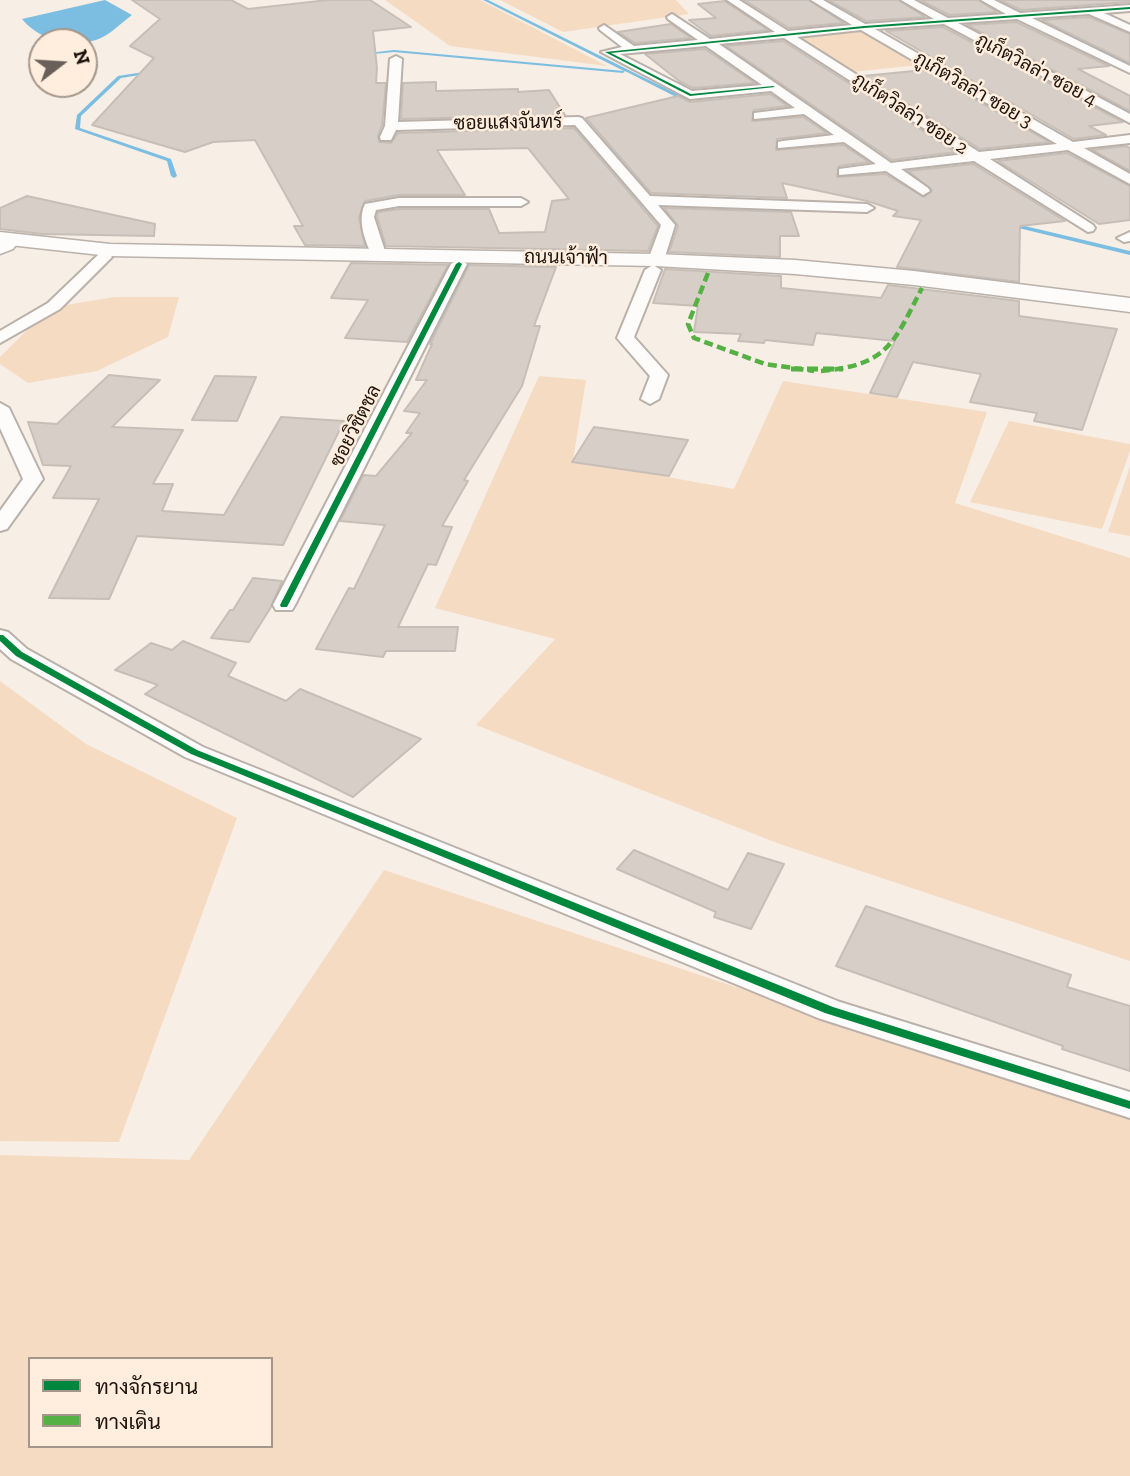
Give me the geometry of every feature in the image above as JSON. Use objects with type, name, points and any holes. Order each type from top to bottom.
[{"type":"main road","name":"ถนนเจ้าฟ้า","points":[[1,244],[104,257],[795,267],[914,278],[1130,305]]},
{"type":"main road","name":"ถนนเจ้าฟ้า","points":[[1,244],[110,250],[378,254],[655,265],[902,286],[1130,312]]},
{"type":"street","name":"ภูเก็ตวิลล่า ซอย 2","points":[[732,0],[1088,228]]},
{"type":"street","name":"ภูเก็ตวิลล่า ซอย 3","points":[[816,0],[1130,180]]},
{"type":"street","name":"ภูเก็ตวิลล่า ซอย 4","points":[[906,0],[1130,119]]},
{"type":"street","points":[[986,0],[1130,70]]},
{"type":"street","points":[[1066,0],[1130,29]]},
{"type":"street","points":[[773,87],[690,95],[607,52],[941,20],[1024,17],[1130,8]]},
{"type":"street","points":[[671,18],[923,191]]},
{"type":"street","points":[[604,28],[631,49]]},
{"type":"street","name":"ซอยแสงจันทร์","points":[[396,59],[388,131],[578,121],[668,225],[655,265]]},
{"type":"street","points":[[758,116],[805,110]]},
{"type":"street","points":[[783,145],[844,138]]},
{"type":"street","points":[[845,172],[1130,139]]},
{"type":"street","points":[[646,200],[867,208]]},
{"type":"street","points":[[378,254],[367,217],[370,207],[400,202],[521,202]]},
{"type":"street","points":[[0,338],[54,306],[104,257]]},
{"type":"street","name":"ซอยวิชิตชล","points":[[285,605],[459,264]]},
{"type":"street","points":[[650,399],[659,375],[625,338],[655,265]]},
{"type":"street","points":[[0,408],[33,479],[0,525]]},
{"type":"street","points":[[0,637],[19,654],[194,752],[829,1010],[1130,1105]]},
{"type":"shaded area","points":[[385,0],[480,0],[607,66],[450,46]]},
{"type":"shaded area","points":[[500,0],[676,0],[689,14],[563,32]]},
{"type":"shaded area","points":[[858,30],[919,65],[852,72],[795,36]]},
{"type":"shaded area","points":[[114,297],[179,297],[168,337],[97,371],[28,383],[0,364],[0,357],[34,323],[66,305]]},
{"type":"shaded area","points":[[539,376],[586,380],[573,460],[734,489],[783,381],[987,412],[955,503],[1130,558],[1130,961],[777,843],[476,725],[555,639],[435,608]]},
{"type":"shaded area","points":[[1009,421],[1130,444],[1130,451],[1102,529],[970,502]]},
{"type":"shaded area","points":[[1130,466],[1130,536],[1108,532]]},
{"type":"shaded area","points":[[0,681],[86,744],[237,818],[119,1142],[0,1141]]},
{"type":"shaded area","points":[[384,870],[1130,1118],[1130,1476],[0,1476],[0,1155],[189,1160]]},
{"type":"water","points":[[105,0],[132,15],[98,39],[98,28],[32,28],[22,19]]},
{"type":"building","points":[[132,0],[231,0],[248,9],[328,0],[370,0],[411,27],[373,31],[376,83],[386,83],[379,142],[391,143],[398,133],[574,128],[658,226],[648,251],[386,246],[377,217],[378,212],[399,209],[489,209],[499,233],[545,232],[552,201],[569,199],[528,148],[437,150],[465,195],[399,195],[365,201],[359,217],[365,246],[305,245],[294,226],[303,226],[255,140],[213,142],[185,152],[92,125],[154,58],[130,46],[160,19]]},
{"type":"building","points":[[744,0],[809,0],[844,23],[789,28]]},
{"type":"building","points":[[828,0],[899,0],[925,17],[866,21]]},
{"type":"building","points":[[920,0],[979,0],[997,12],[949,15]]},
{"type":"building","points":[[1000,0],[1130,0],[1130,2],[1021,10]]},
{"type":"building","points":[[725,1],[768,30],[711,36],[689,20],[716,18],[698,4]]},
{"type":"building","points":[[1089,17],[1130,34],[1130,63],[1042,20]]},
{"type":"building","points":[[1016,22],[1109,66],[1078,69],[1130,96],[1130,111],[967,25]]},
{"type":"building","points":[[671,24],[691,38],[635,43],[618,32]]},
{"type":"building","points":[[943,27],[1123,122],[1089,126],[1106,135],[1074,139],[886,31]]},
{"type":"building","points":[[783,41],[956,152],[892,160],[726,46]]},
{"type":"building","points":[[705,49],[755,83],[693,88],[679,81],[645,54]]},
{"type":"building","points":[[924,70],[1049,142],[980,149],[863,76]]},
{"type":"building","points":[[436,82],[436,91],[549,90],[565,115],[401,119],[403,83]]},
{"type":"building","points":[[770,94],[788,106],[754,110],[752,121],[803,117],[827,133],[777,139],[776,150],[843,145],[869,162],[839,166],[837,177],[885,174],[924,197],[932,190],[908,171],[973,164],[1065,221],[1020,226],[1019,282],[897,267],[921,220],[893,216],[898,211],[867,201],[782,183],[787,198],[651,193],[586,118],[678,96],[690,102]]},
{"type":"building","points":[[1126,146],[1130,148],[1130,171],[1092,150]]},
{"type":"building","points":[[1067,153],[1130,186],[1130,220],[1099,224],[998,161]]},
{"type":"building","points":[[27,196],[155,224],[154,236],[42,234],[0,229],[0,208]]},
{"type":"building","points":[[664,208],[791,212],[799,236],[780,236],[780,257],[669,252],[678,226]]},
{"type":"building","points":[[351,263],[448,265],[407,342],[345,338],[368,300],[331,298]]},
{"type":"building","points":[[469,265],[556,267],[534,326],[540,326],[522,386],[464,480],[468,481],[442,526],[452,527],[436,565],[428,564],[398,627],[458,627],[455,651],[386,651],[383,657],[316,649],[349,588],[354,589],[385,525],[340,521],[363,475],[376,476],[412,433],[406,433],[420,413],[404,411],[427,380],[416,380],[430,344]]},
{"type":"building","points":[[665,269],[781,276],[781,288],[881,298],[888,285],[1019,301],[1019,316],[1117,329],[1082,430],[1034,421],[1037,413],[970,402],[981,374],[913,362],[897,397],[870,393],[895,341],[816,333],[813,345],[765,340],[764,343],[738,341],[741,334],[694,332],[698,306],[653,303]]},
{"type":"building","points":[[109,375],[160,380],[112,427],[183,430],[153,484],[173,484],[162,511],[224,515],[281,417],[344,421],[283,545],[137,536],[109,599],[49,598],[99,499],[53,498],[71,466],[43,465],[28,422],[57,424]]},
{"type":"building","points":[[215,376],[256,377],[237,421],[192,420]]},
{"type":"building","points":[[594,427],[688,440],[669,476],[572,462]]},
{"type":"building","points":[[253,578],[282,581],[271,607],[249,642],[211,638],[230,610],[233,610]]},
{"type":"building","points":[[183,641],[236,663],[228,676],[286,701],[300,689],[421,739],[353,797],[145,694],[158,685],[115,670],[151,643],[172,650]]},
{"type":"building","points":[[634,850],[728,890],[748,853],[784,864],[751,929],[714,917],[716,912],[617,869]]},
{"type":"building","points":[[866,906],[1071,975],[1067,987],[1130,1006],[1130,1071],[1062,1049],[1063,1046],[836,966]]},
{"type":"waterway","points":[[485,0],[692,103],[702,105]]},
{"type":"waterway","points":[[363,54],[394,51],[623,72]]},
{"type":"waterway","points":[[150,72],[120,77],[79,116],[77,129],[169,160],[174,176]]},
{"type":"waterway","points":[[1008,224],[1130,253]]},
{"type":"marked path","points":[[708,273],[688,324],[694,338],[765,364],[818,371],[843,369],[867,362],[887,349],[901,329],[922,288]]},
{"type":"cycle path","points":[[773,87],[690,95],[607,52],[864,27],[1130,8]]},
{"type":"cycle path","points":[[284,605],[459,264]]},
{"type":"cycle path","points":[[0,637],[19,654],[194,752],[829,1010],[1130,1105]]}]
